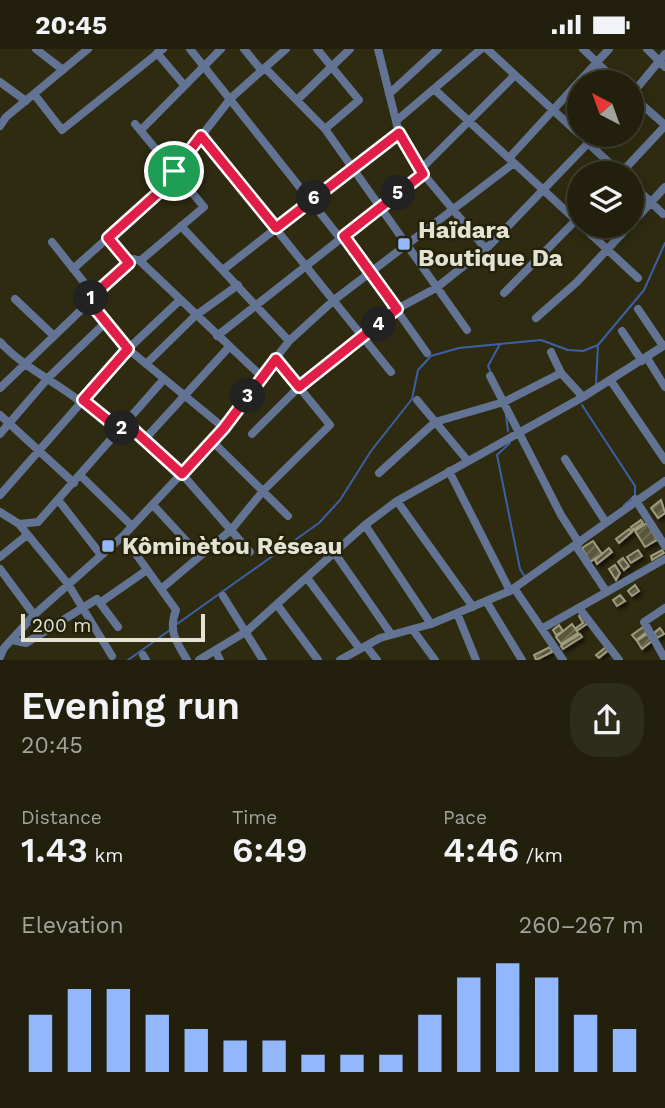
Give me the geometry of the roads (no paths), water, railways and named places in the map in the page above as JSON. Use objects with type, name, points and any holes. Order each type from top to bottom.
[{"type":"street","points":[[36,49],[63,70]]},
{"type":"street","points":[[0,126],[88,49]]},
{"type":"street","points":[[190,49],[342,237],[427,353]]},
{"type":"street","points":[[140,261],[204,207],[138,127],[221,49]]},
{"type":"street","points":[[244,49],[325,129],[467,330]]},
{"type":"street","points":[[73,269],[176,173],[231,98],[286,49]]},
{"type":"street","points":[[317,49],[359,100],[325,129]]},
{"type":"street","points":[[297,100],[350,49]]},
{"type":"street","points":[[379,49],[399,133],[421,172],[485,248]]},
{"type":"street","points":[[389,94],[438,49]]},
{"type":"street","points":[[396,121],[481,49]]},
{"type":"street","points":[[487,49],[567,123]]},
{"type":"street","points":[[583,49],[604,70]]},
{"type":"street","points":[[0,657],[2,646],[12,640],[34,615],[123,536],[212,442],[289,341],[334,300],[453,211],[511,161],[609,49]]},
{"type":"street","points":[[644,82],[663,61],[647,49]]},
{"type":"street","points":[[34,94],[62,130],[160,51],[184,85]]},
{"type":"street","points":[[217,336],[421,172],[515,75]]},
{"type":"street","points":[[0,82],[26,101]]},
{"type":"street","points":[[434,89],[567,211]]},
{"type":"street","points":[[632,161],[665,126],[644,106]]},
{"type":"street","points":[[223,269],[399,133]]},
{"type":"street","points":[[201,136],[391,372]]},
{"type":"street","points":[[252,434],[299,387],[397,309],[436,288],[485,248],[545,191],[584,147]]},
{"type":"street","points":[[592,147],[608,161]]},
{"type":"street","points":[[644,209],[665,187]]},
{"type":"street","points":[[644,195],[663,213]]},
{"type":"street","points":[[181,226],[289,341]]},
{"type":"street","points":[[505,293],[567,234]]},
{"type":"street","points":[[108,238],[129,263]]},
{"type":"street","points":[[596,238],[638,278]]},
{"type":"street","points":[[536,318],[577,282],[617,238]]},
{"type":"street","points":[[52,243],[73,269],[106,322],[128,349],[224,428]]},
{"type":"street","points":[[0,388],[134,258],[262,377]]},
{"type":"street","points":[[146,364],[195,316],[238,285]]},
{"type":"street","points":[[15,299],[53,335]]},
{"type":"street","points":[[0,495],[128,349],[180,300]]},
{"type":"street","points":[[199,660],[247,631],[278,606],[365,525],[397,501],[611,381],[664,346],[638,309]]},
{"type":"street","points":[[0,433],[49,377],[106,322]]},
{"type":"street","points":[[622,331],[665,387]]},
{"type":"street","points":[[0,342],[22,365],[49,377],[144,440],[182,474],[250,552]]},
{"type":"street","points":[[144,440],[182,394],[229,347]]},
{"type":"street","points":[[551,352],[561,373],[583,397]]},
{"type":"street","points":[[161,589],[231,530],[263,491],[331,424],[276,359]]},
{"type":"street","points":[[379,473],[436,422],[504,402],[561,373]]},
{"type":"street","points":[[490,376],[561,515],[606,591]]},
{"type":"street","points":[[19,524],[38,521],[59,501],[164,379]]},
{"type":"street","points":[[611,381],[665,460]]},
{"type":"street","points":[[417,400],[467,460]]},
{"type":"street","points":[[0,415],[74,483]]},
{"type":"street","points":[[212,442],[288,516]]},
{"type":"street","points":[[565,459],[605,521]]},
{"type":"street","points":[[449,471],[512,590],[543,628],[563,660]]},
{"type":"street","points":[[81,475],[132,526]]},
{"type":"street","points":[[340,660],[391,634],[431,624],[512,590],[578,545],[635,499],[665,481]]},
{"type":"street","points":[[635,499],[665,546]]},
{"type":"street","points":[[59,501],[101,555]]},
{"type":"street","points":[[397,501],[473,607]]},
{"type":"street","points":[[153,505],[200,556]]},
{"type":"street","points":[[0,512],[19,524],[68,584],[112,656]]},
{"type":"street","points":[[365,525],[431,624]]},
{"type":"street","points":[[0,557],[27,535]]},
{"type":"street","points":[[123,536],[176,610],[171,631],[187,660]]},
{"type":"street","points":[[334,552],[391,634]]},
{"type":"street","points":[[543,628],[665,559]]},
{"type":"street","points":[[0,569],[34,615]]},
{"type":"street","points":[[101,602],[147,570]]},
{"type":"street","points":[[307,578],[363,647],[377,660]]},
{"type":"street","points":[[223,596],[263,660]]},
{"type":"street","points":[[12,640],[26,643],[96,599],[118,627]]},
{"type":"street","points":[[486,601],[519,659]]},
{"type":"street","points":[[278,606],[318,660]]},
{"type":"street","points":[[579,607],[619,660]]},
{"type":"street","points":[[665,609],[644,622],[665,659]]},
{"type":"street","points":[[457,613],[476,660]]},
{"type":"street","points":[[413,629],[435,660]]},
{"type":"street","points":[[215,650],[220,660]]},
{"type":"waterway","points":[[177,624],[319,523],[340,500],[371,451],[412,399],[418,370],[431,356],[459,348],[541,340],[568,350],[583,351],[598,345],[644,290],[665,243]]},
{"type":"waterway","points":[[491,373],[488,366],[500,344]]},
{"type":"waterway","points":[[596,384],[598,345]]},
{"type":"waterway","points":[[582,405],[635,486],[635,495]]},
{"type":"waterway","points":[[506,415],[508,431]]},
{"type":"waterway","points":[[510,443],[497,455],[520,569],[525,577]]},
{"type":"waterway","points":[[624,505],[631,499]]},
{"type":"waterway","points":[[128,660],[170,630]]},
{"type":"place","name":"Haïdara Boutique Da","points":[[404,244]]},
{"type":"place","name":"Kôminètou Réseau","points":[[108,546]]}]
